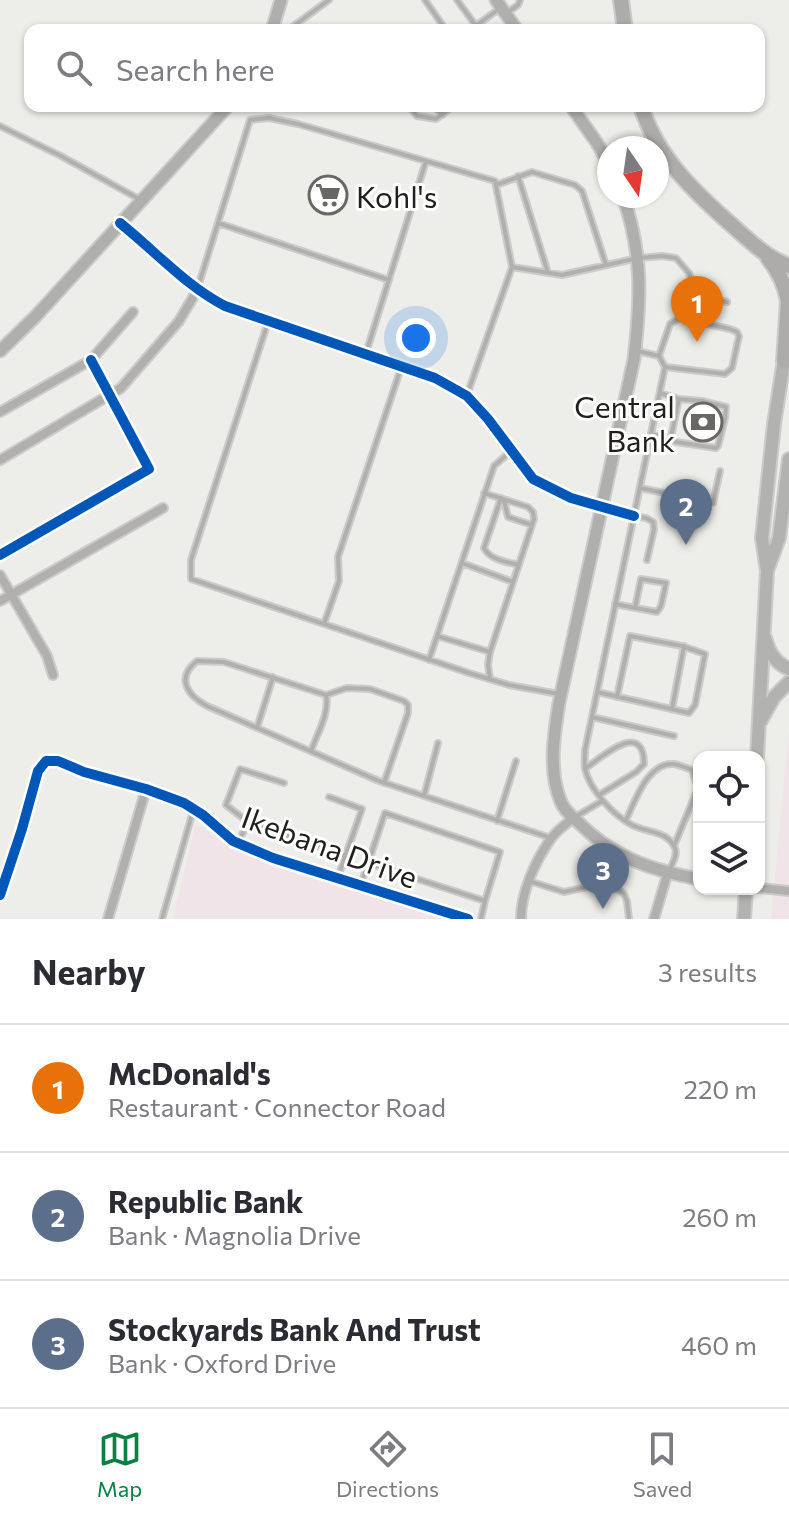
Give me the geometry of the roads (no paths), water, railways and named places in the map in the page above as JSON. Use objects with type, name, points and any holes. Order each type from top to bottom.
[{"type":"highway","points":[[621,0],[624,24]]},
{"type":"highway","points":[[643,112],[655,141],[680,176],[762,251],[789,266]]},
{"type":"highway","points":[[762,251],[777,271],[788,301],[784,361]]},
{"type":"main road","points":[[274,24],[281,0]]},
{"type":"main road","points":[[501,7],[513,24]]},
{"type":"main road","points":[[0,351],[35,317],[222,112]]},
{"type":"main road","points":[[575,112],[597,143]]},
{"type":"main road","points":[[627,208],[638,258],[640,307],[635,351],[561,694],[553,766],[561,806],[603,845],[636,861],[693,878]]},
{"type":"main road","points":[[757,751],[767,571],[762,538],[789,337]]},
{"type":"main road","points":[[767,571],[779,538],[789,459]]},
{"type":"main road","points":[[764,635],[774,658],[789,669]]},
{"type":"main road","points":[[759,725],[774,697],[789,682]]},
{"type":"main road","points":[[744,919],[746,895]]},
{"type":"street","points":[[120,223],[209,298],[225,306],[435,378],[467,396],[533,479],[571,498],[634,516]]},
{"type":"street","points":[[0,460],[121,388],[179,321],[198,289]]},
{"type":"street","points":[[0,412],[91,360],[133,312]]},
{"type":"street","points":[[0,555],[149,469],[91,360]]},
{"type":"street","points":[[0,601],[163,508]]},
{"type":"street","points":[[0,575],[47,656],[53,675]]},
{"type":"street","name":"Ikebana Drive","points":[[0,895],[38,771],[46,761],[58,761],[184,803],[224,835],[273,858],[468,919]]},
{"type":"street","points":[[108,919],[146,789]]},
{"type":"street","points":[[521,919],[521,906],[529,881],[551,838],[573,818]]},
{"type":"street","points":[[654,919],[668,872]]},
{"type":"street","points":[[765,889],[789,891]]},
{"type":"lane","points":[[296,24],[329,0]]},
{"type":"lane","points":[[425,0],[442,24]]},
{"type":"lane","points":[[457,0],[475,24]]},
{"type":"lane","points":[[482,24],[501,7],[518,5],[520,0]]},
{"type":"lane","points":[[414,112],[417,116],[436,119],[446,112]]},
{"type":"lane","points":[[439,112],[442,115]]},
{"type":"lane","points":[[198,289],[250,120],[269,118],[298,124],[495,181],[512,267],[467,396]]},
{"type":"lane","points":[[0,126],[141,200]]},
{"type":"lane","points":[[365,355],[426,161]]},
{"type":"lane","points":[[495,186],[532,172],[575,185],[582,191],[606,265]]},
{"type":"lane","points":[[518,176],[548,273]]},
{"type":"lane","points":[[218,223],[389,280]]},
{"type":"lane","points":[[512,267],[562,275],[638,258],[676,258],[689,273],[696,292],[727,302]]},
{"type":"lane","points":[[665,367],[725,374],[732,368],[739,336],[730,329],[680,318],[670,324],[659,356],[665,367],[585,750],[585,769],[600,798],[626,820],[666,836],[676,853],[668,872]]},
{"type":"lane","points":[[268,321],[191,560],[191,579],[509,685],[561,694]]},
{"type":"lane","points":[[635,351],[659,356]]},
{"type":"lane","points":[[324,625],[339,581],[338,557],[401,368]]},
{"type":"lane","points":[[651,434],[676,442],[716,448],[725,418],[726,407],[660,393]]},
{"type":"lane","points":[[670,438],[679,399]]},
{"type":"lane","points":[[429,660],[494,466],[511,451]]},
{"type":"lane","points":[[640,488],[713,503],[720,471]]},
{"type":"lane","points":[[484,493],[528,507],[533,512],[532,525],[490,652],[490,679]]},
{"type":"lane","points":[[502,499],[508,517],[532,525]]},
{"type":"lane","points":[[502,499],[484,548],[485,553],[519,565]]},
{"type":"lane","points":[[634,516],[653,522],[647,560]]},
{"type":"lane","points":[[462,563],[513,582]]},
{"type":"lane","points":[[615,604],[635,608],[657,612],[666,583],[641,579],[635,608]]},
{"type":"lane","points":[[437,636],[490,652]]},
{"type":"lane","points":[[597,692],[617,697],[689,713],[695,705],[705,654],[684,646],[630,636],[617,697]]},
{"type":"lane","points":[[672,709],[684,646]]},
{"type":"lane","points":[[384,783],[408,713],[408,705],[404,701],[370,689],[347,688],[326,695],[224,662],[197,661],[189,667],[186,679],[193,699],[384,783],[551,838]]},
{"type":"lane","points":[[256,728],[273,677]]},
{"type":"lane","points":[[311,751],[326,710],[326,695]]},
{"type":"lane","points":[[592,717],[674,736]]},
{"type":"lane","points":[[573,818],[636,772],[644,764],[644,756],[634,743],[627,742],[585,769]]},
{"type":"lane","points":[[424,796],[438,743]]},
{"type":"lane","points":[[497,821],[516,761]]},
{"type":"lane","points":[[626,820],[656,769],[672,764],[692,770],[698,788],[674,846]]},
{"type":"lane","points":[[284,783],[240,769],[226,805],[248,822],[346,856]]},
{"type":"lane","points":[[329,797],[362,809],[338,877]]},
{"type":"lane","points":[[162,919],[193,809]]},
{"type":"lane","points":[[361,885],[385,813],[500,852],[481,919]]},
{"type":"lane","points":[[238,843],[248,822]]},
{"type":"lane","points":[[368,863],[485,901]]},
{"type":"lane","points":[[529,881],[564,892],[589,885],[618,889],[627,901],[629,919]]},
{"type":"place","name":"Kohl's","points":[[328,195]]},
{"type":"place","name":"McDonald's","points":[[697,342]]},
{"type":"place","name":"Central Bank","points":[[703,422]]},
{"type":"place","name":"Republic Bank","points":[[686,545]]},
{"type":"place","name":"Stockyards Bank And Trust","points":[[603,909]]}]
